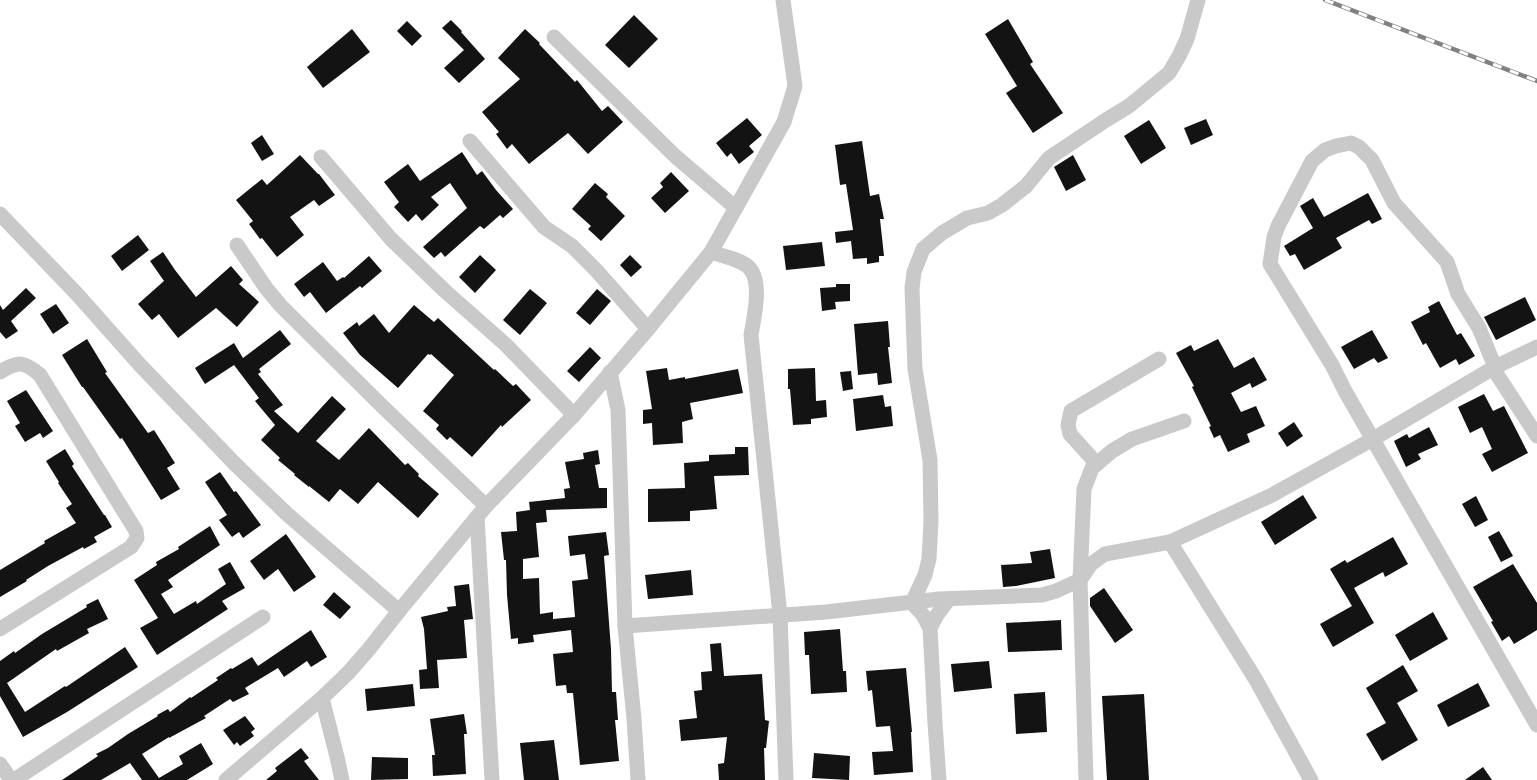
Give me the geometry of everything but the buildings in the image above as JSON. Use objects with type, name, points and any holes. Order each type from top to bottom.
[{"type":"street","points":[[226,780],[322,698],[348,673],[481,512],[574,415],[648,329],[711,252],[784,122],[795,86],[783,0]]},
{"type":"street","points":[[912,602],[929,560],[931,522],[930,460],[915,369],[912,288],[914,272],[923,249],[942,233],[967,218],[988,213],[1002,205],[1026,186],[1049,158],[1129,106],[1169,73],[1187,39],[1198,0]]},
{"type":"street","points":[[554,38],[675,156],[736,208]]},
{"type":"street","points":[[470,141],[544,227],[572,246],[596,270],[648,329]]},
{"type":"street","points":[[1537,436],[1498,376],[1479,328],[1458,294],[1447,262],[1394,203],[1372,160],[1359,147],[1352,144],[1336,146],[1325,150],[1312,161],[1278,226],[1274,237],[1270,264],[1332,365],[1537,725]]},
{"type":"street","points":[[321,157],[391,239],[445,291],[506,345],[574,415]]},
{"type":"street","points":[[0,214],[76,293],[140,365],[236,465],[287,514],[399,611]]},
{"type":"street","points":[[237,245],[266,288],[281,306],[381,405],[481,512],[492,780]]},
{"type":"street","points":[[711,252],[745,264],[754,275],[756,286],[755,309],[751,335],[780,615],[786,780]]},
{"type":"street","points":[[625,626],[780,615],[949,599],[1042,595],[1056,591],[1080,580],[1091,564],[1105,554],[1170,542],[1272,495],[1373,439],[1482,374],[1537,347]]},
{"type":"street","points":[[1097,464],[1070,434],[1068,425],[1071,411],[1159,359]]},
{"type":"street","points":[[0,372],[19,363],[30,366],[40,375],[136,531],[137,538],[131,547],[0,629]]},
{"type":"street","points":[[610,372],[618,410],[625,626],[638,780]]},
{"type":"street","points":[[1086,780],[1080,580],[1084,489],[1092,468],[1112,451],[1132,439],[1184,421]]},
{"type":"street","points":[[1170,542],[1256,680],[1310,780]]},
{"type":"street","points":[[930,628],[937,615],[949,599]]},
{"type":"street","points":[[912,602],[923,615],[930,628],[939,780]]},
{"type":"street","points":[[14,780],[263,617]]},
{"type":"street","points":[[322,698],[338,757],[342,780]]},
{"type":"street","points":[[0,764],[11,780]]},
{"type":"railway","points":[[1325,0],[1537,81]]}]
